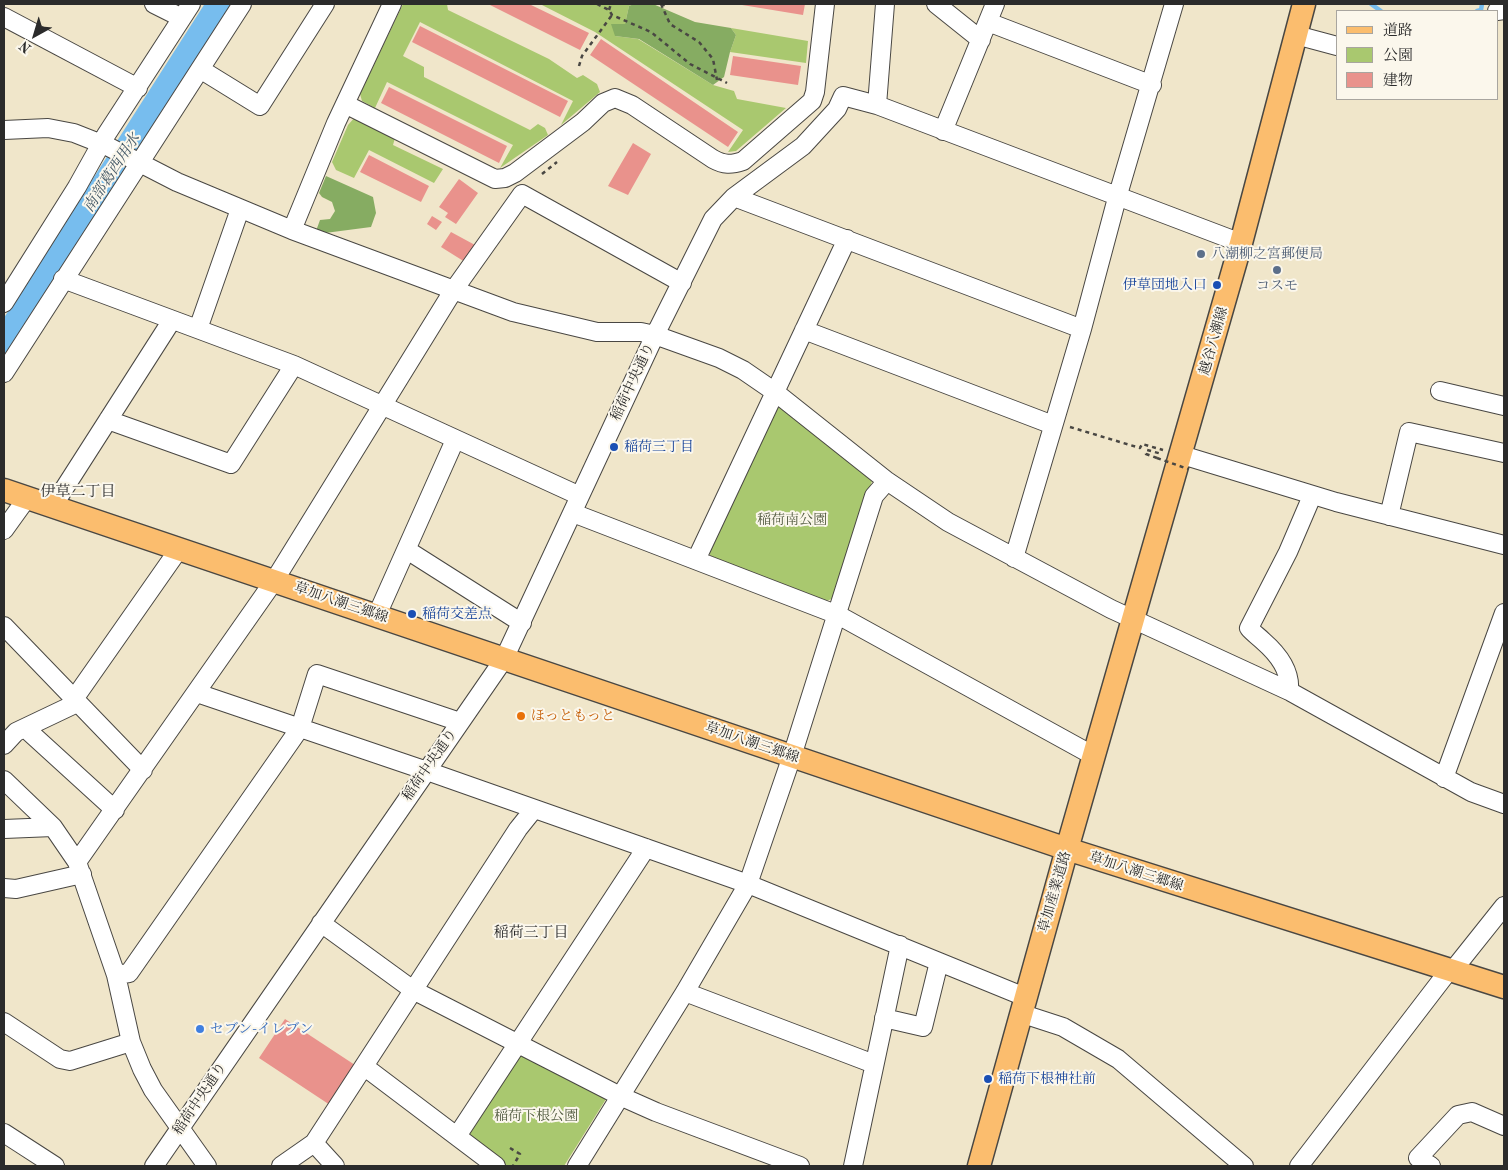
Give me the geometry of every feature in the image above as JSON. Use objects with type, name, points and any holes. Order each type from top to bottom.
[{"type":"main road","name":"越谷八潮線","points":[[1133,619],[1176,458],[1241,243],[1304,4]]},
{"type":"main road","name":"草加八潮三郷線","points":[[4,490],[1066,849],[1504,987]]},
{"type":"main road","name":"草加産業道路","points":[[979,1166],[1066,849],[1133,619]]},
{"type":"street","points":[[4,304],[105,145],[106,135],[186,11],[154,4]]},
{"type":"street","points":[[4,373],[135,160],[200,69],[242,4]]},
{"type":"street","points":[[200,69],[260,106],[324,4]]},
{"type":"street","points":[[292,230],[345,104],[392,4]]},
{"type":"street","points":[[345,104],[495,179],[505,178],[515,173],[576,128],[603,103],[615,98],[632,105],[721,164],[733,164],[743,161],[812,101],[815,92],[825,4]]},
{"type":"street","points":[[885,4],[877,105],[1117,198],[1241,243]]},
{"type":"street","points":[[936,4],[981,40]]},
{"type":"street","points":[[943,131],[995,4]]},
{"type":"street","points":[[1014,558],[1082,329],[1117,198],[1152,85],[1174,4]]},
{"type":"street","points":[[4,17],[138,88]]},
{"type":"street","points":[[988,22],[1152,85]]},
{"type":"street","points":[[1296,35],[1336,46]]},
{"type":"street","name":"稲荷中央通り","points":[[154,1166],[504,659],[655,335],[713,219],[734,197],[803,146],[837,109],[843,96],[877,105]]},
{"type":"street","points":[[4,130],[48,128],[74,133],[105,145],[240,209],[512,312],[597,332],[641,332],[655,335],[719,358],[775,392],[887,481],[948,522],[1133,619],[1289,691],[1471,792],[1504,804]]},
{"type":"street","points":[[4,888],[16,889],[80,868],[115,810],[274,581],[453,291],[522,194],[682,283]]},
{"type":"street","points":[[734,197],[1082,329]]},
{"type":"street","points":[[198,329],[240,209]]},
{"type":"street","points":[[696,560],[846,240]]},
{"type":"street","points":[[63,279],[294,365],[455,440],[576,505],[696,560],[838,615],[1094,756]]},
{"type":"street","points":[[53,506],[172,320]]},
{"type":"street","points":[[804,330],[1054,423]]},
{"type":"street","points":[[108,420],[231,464],[294,365]]},
{"type":"street","points":[[1440,391],[1504,406]]},
{"type":"street","points":[[1389,516],[1409,432],[1504,453]]},
{"type":"street","points":[[377,616],[455,440]]},
{"type":"street","points":[[1176,458],[1312,496],[1504,545]]},
{"type":"street","points":[[577,1166],[685,992],[748,884],[838,615],[874,496],[887,481]]},
{"type":"street","points":[[1289,691],[1290,679],[1283,665],[1270,648],[1249,628],[1288,552],[1312,496]]},
{"type":"street","points":[[4,530],[27,498]]},
{"type":"street","points":[[4,745],[16,732],[75,701],[180,549]]},
{"type":"street","points":[[406,550],[522,623]]},
{"type":"street","points":[[1444,778],[1504,613]]},
{"type":"street","points":[[4,626],[143,770]]},
{"type":"street","points":[[116,975],[129,973],[300,728],[317,674],[460,722]]},
{"type":"street","points":[[197,693],[427,771],[748,884],[939,962],[1023,1005],[1118,1059],[1244,1166]]},
{"type":"street","points":[[25,728],[115,810]]},
{"type":"street","points":[[4,780],[53,827],[80,868],[116,975],[131,1042],[153,1090],[207,1166]]},
{"type":"street","points":[[281,1166],[314,1143],[518,829],[534,809]]},
{"type":"street","points":[[4,829],[53,827]]},
{"type":"street","points":[[457,1136],[646,848]]},
{"type":"street","points":[[1299,1166],[1504,906]]},
{"type":"street","points":[[321,924],[414,990],[620,1096],[656,1112],[800,1166]]},
{"type":"street","points":[[853,1166],[900,945]]},
{"type":"street","points":[[884,1018],[923,1027],[939,962]]},
{"type":"street","points":[[685,992],[874,1064]]},
{"type":"street","points":[[4,1022],[60,1059],[70,1061],[131,1042]]},
{"type":"street","points":[[365,1067],[496,1166]]},
{"type":"street","points":[[1431,1166],[1418,1158],[1458,1115],[1472,1112],[1504,1126]]},
{"type":"street","points":[[4,1133],[54,1166]]},
{"type":"street","points":[[314,1143],[335,1166]]},
{"type":"path","points":[[597,4],[609,10],[612,15],[651,32],[690,64],[717,80],[727,83]]},
{"type":"path","points":[[609,10],[611,4]]},
{"type":"path","points":[[661,4],[668,6]]},
{"type":"path","points":[[661,4],[670,24],[699,42],[713,59],[717,80]]},
{"type":"path","points":[[579,66],[582,56],[612,15]]},
{"type":"path","points":[[1054,423],[1140,448],[1142,444],[1176,458]]},
{"type":"path","points":[[1146,450],[1176,458],[1157,458],[1146,454],[1146,450]]},
{"type":"path","points":[[510,1148],[520,1154],[513,1166]]},
{"type":"green space","points":[[403,4],[447,4],[448,10],[549,59],[577,78],[583,75],[597,84],[600,92],[561,125],[573,101],[420,22],[403,56],[424,67],[424,77],[530,130],[538,124],[545,128],[548,135],[500,168],[513,145],[387,82],[375,108],[362,101],[360,94]]},
{"type":"green space","points":[[540,4],[634,4],[629,6],[625,24],[615,36],[638,39],[713,85],[734,91],[737,99],[786,108],[736,151],[728,152],[743,130],[595,32]]},
{"type":"green space","points":[[634,4],[653,4],[695,22],[731,28],[736,35],[724,77],[713,85],[639,39],[615,36],[611,24],[625,24],[629,6]]},
{"type":"green space","points":[[731,28],[808,41],[806,63],[730,52],[736,35]]},
{"type":"green space","points":[[355,117],[395,138],[393,145],[443,169],[434,183],[369,150],[354,178],[336,170],[332,162],[348,125]]},
{"type":"green space","points":[[326,176],[373,197],[376,213],[371,227],[325,233],[316,231],[320,220],[330,219],[335,211],[332,202],[322,197],[319,193]]},
{"type":"green space","name":"稲荷南公園","points":[[780,407],[872,481],[834,598],[824,602],[712,559],[708,551],[774,408]]},
{"type":"green space","name":"稲荷下根公園","points":[[523,1053],[603,1093],[606,1099],[564,1166],[506,1166],[468,1137],[467,1130],[516,1055]]},
{"type":"building","points":[[488,4],[529,4],[589,33],[580,50]]},
{"type":"building","points":[[736,4],[805,4],[803,15]]},
{"type":"building","points":[[420,26],[568,101],[560,117],[412,42]]},
{"type":"building","points":[[601,39],[738,132],[728,147],[590,55]]},
{"type":"building","points":[[733,56],[801,66],[798,85],[730,75]]},
{"type":"building","points":[[389,87],[507,146],[499,163],[381,103]]},
{"type":"building","points":[[633,143],[651,154],[628,195],[608,186]]},
{"type":"building","points":[[369,155],[429,186],[421,202],[360,172]]},
{"type":"building","points":[[459,179],[478,193],[456,224],[445,217],[448,213],[439,207]]},
{"type":"building","points":[[432,216],[442,222],[436,230],[427,224]]},
{"type":"building","points":[[451,232],[475,245],[465,262],[441,247]]},
{"type":"building","points":[[285,1019],[355,1065],[330,1105],[259,1058]]},
{"type":"waterway","name":"南部葛西用水","points":[[4,342],[220,4]]},
{"type":"waterway","points":[[1371,4],[1380,10]]},
{"type":"waterway","points":[[1481,10],[1482,4]]},
{"type":"place","name":"八潮柳之宮郵便局","points":[[1201,254]]},
{"type":"place","name":"コスモ","points":[[1277,270]]},
{"type":"place","name":"伊草団地入口","points":[[1217,285]]},
{"type":"place","name":"稲荷三丁目","points":[[614,447]]},
{"type":"place","name":"稲荷交差点","points":[[412,614]]},
{"type":"place","name":"ほっともっと","points":[[521,716]]},
{"type":"place","name":"セブン-イレブン","points":[[200,1029]]},
{"type":"place","name":"稲荷下根神社前","points":[[988,1079]]},
{"type":"district","name":"伊草二丁目","points":[[78,492]]},
{"type":"district","name":"稲荷三丁目","points":[[531,933]]}]
